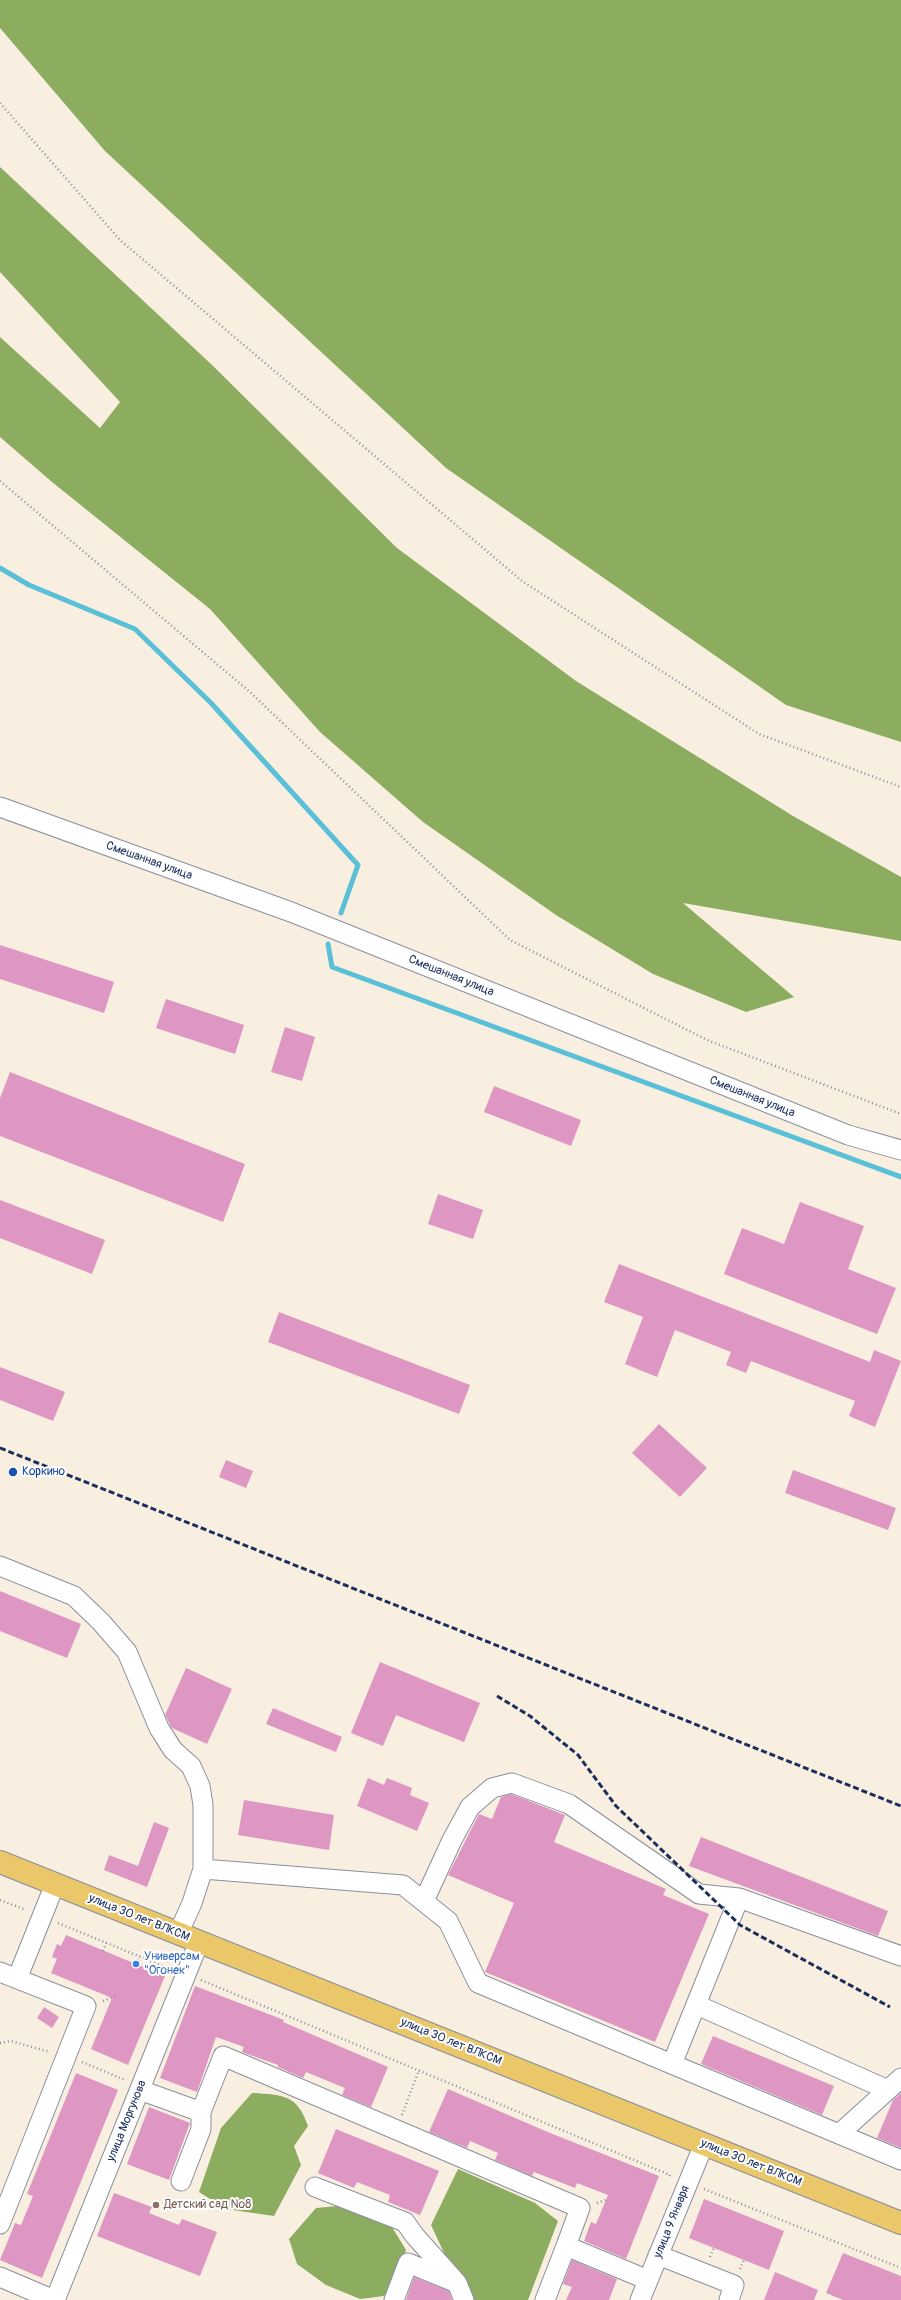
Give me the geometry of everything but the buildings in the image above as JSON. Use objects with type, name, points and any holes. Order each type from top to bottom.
[{"type":"main road","name":"улица 30 лет ВЛКСМ","points":[[0,1862],[901,2223]]},
{"type":"street","name":"Смешанная улица","points":[[0,807],[291,912],[848,1135],[901,1150]]},
{"type":"street","points":[[0,1566],[74,1596],[102,1622],[127,1652],[159,1728],[173,1750],[191,1766],[200,1786],[204,1826],[203,1869],[192,1903],[178,1934]]},
{"type":"street","points":[[424,1901],[452,1840],[470,1807],[492,1788],[512,1783],[569,1804],[699,1894],[739,1898],[901,1956]]},
{"type":"street","points":[[203,1869],[403,1885],[448,1921],[478,1983],[901,2160]]},
{"type":"street","points":[[18,1979],[55,1884]]},
{"type":"street","points":[[672,2064],[739,1898]]},
{"type":"street","name":"улица Моргунова","points":[[55,2300],[132,2089],[199,1942]]},
{"type":"street","points":[[0,1972],[86,2006],[0,2224]]},
{"type":"street","points":[[697,2004],[894,2084],[839,2134]]},
{"type":"street","points":[[182,2180],[200,2129],[201,2112],[223,2056],[580,2208],[545,2300]]},
{"type":"street","points":[[132,2089],[201,2112]]},
{"type":"street","name":"улица 9 Января","points":[[640,2300],[704,2144]]},
{"type":"street","points":[[315,2188],[405,2222],[415,2236],[457,2283],[464,2300]]},
{"type":"street","points":[[566,2246],[648,2280]]},
{"type":"street","points":[[658,2255],[734,2285],[729,2300]]},
{"type":"street","points":[[394,2300],[408,2262],[457,2283]]},
{"type":"street","points":[[0,2277],[55,2300]]},
{"type":"path","points":[[0,103],[120,240],[522,580],[759,734],[901,786]]},
{"type":"path","points":[[0,481],[250,692],[510,940],[708,1040],[901,1114]]},
{"type":"path","points":[[0,1900],[172,1970]]},
{"type":"path","points":[[103,1951],[106,1943]]},
{"type":"path","points":[[136,1964],[140,1957]]},
{"type":"path","points":[[0,2043],[11,2041],[66,2056],[128,2080],[132,2089]]},
{"type":"path","points":[[396,2130],[419,2070]]},
{"type":"path","points":[[670,2175],[901,2268]]},
{"type":"green space","points":[[0,0],[901,0],[901,742],[786,705],[446,468],[105,151],[0,28]]},
{"type":"green space","points":[[0,167],[211,364],[397,548],[576,681],[793,816],[901,877],[901,941],[683,903],[794,997],[746,1012],[653,974],[556,915],[423,822],[320,732],[210,609],[52,482],[0,437],[0,337],[100,428],[120,402],[0,272]]},
{"type":"green space","points":[[252,2093],[272,2094],[288,2098],[294,2102],[304,2115],[308,2126],[294,2146],[301,2165],[274,2216],[226,2209],[199,2192],[221,2128]]},
{"type":"green space","points":[[458,2169],[535,2203],[558,2221],[528,2300],[466,2300],[431,2225]]},
{"type":"green space","points":[[348,2205],[392,2227],[406,2250],[397,2276],[384,2296],[360,2299],[326,2285],[297,2264],[289,2239],[316,2208]]},
{"type":"waterway","points":[[0,568],[29,585],[135,629],[211,703],[358,865],[341,913]]},
{"type":"waterway","points":[[328,944],[332,967],[901,1177]]},
{"type":"railway","points":[[0,1448],[901,1806]]},
{"type":"railway","points":[[497,1696],[530,1716],[578,1755],[616,1806],[740,1925],[890,2007]]},
{"type":"place","name":"Коркино","points":[[13,1472]]},
{"type":"place","name":"Универсам \"Огонек\"","points":[[136,1964]]},
{"type":"place","name":"Детский сад №8","points":[[156,2205]]}]
